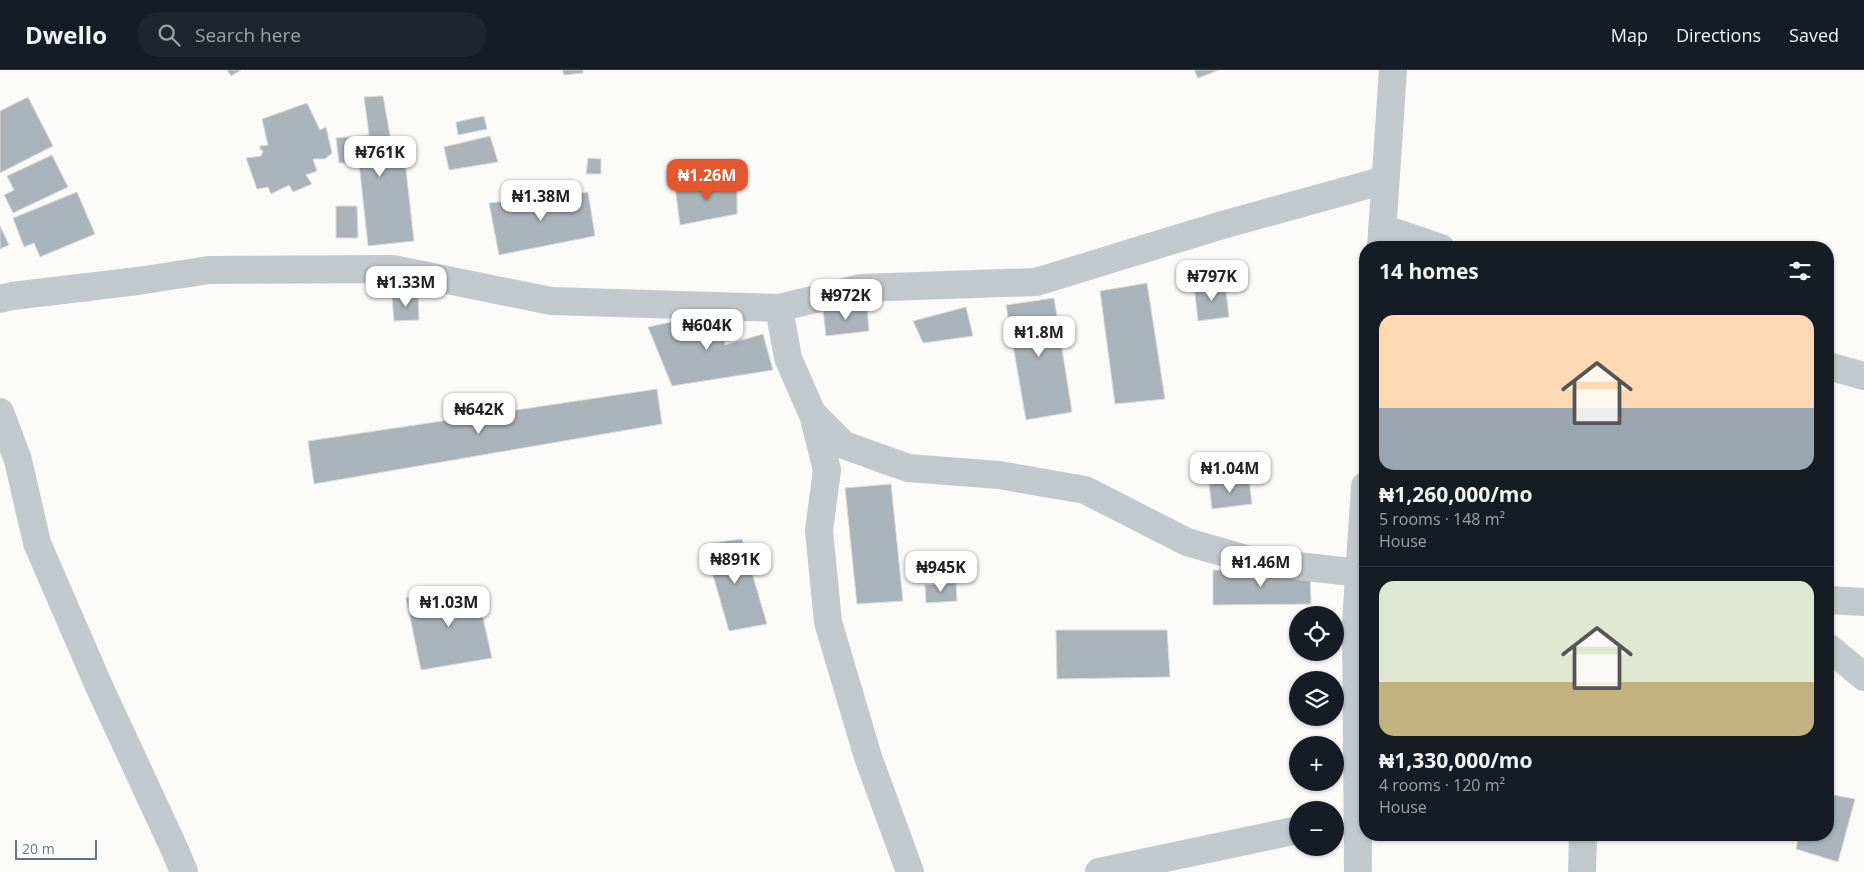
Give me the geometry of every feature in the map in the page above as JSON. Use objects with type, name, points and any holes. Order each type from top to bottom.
[{"type":"street","points":[[1393,70],[1381,238],[1399,241]]},
{"type":"street","points":[[0,299],[209,270],[393,269],[550,301],[779,308],[860,288],[1036,282],[1219,226],[1385,180]]},
{"type":"street","points":[[779,308],[788,358],[812,413],[827,470],[818,531],[828,622],[868,757],[910,872]]},
{"type":"street","points":[[1834,368],[1864,376]]},
{"type":"street","points":[[0,412],[18,460],[37,543],[98,684],[184,872]]},
{"type":"street","points":[[812,413],[844,445],[908,468],[999,475],[1085,490],[1187,542],[1253,560],[1359,573]]},
{"type":"street","points":[[1358,872],[1346,821],[1359,586]]},
{"type":"street","points":[[1834,600],[1864,602]]},
{"type":"street","points":[[1834,653],[1864,677]]},
{"type":"street","points":[[1099,872],[1289,832]]},
{"type":"street","points":[[1582,872],[1583,841]]},
{"type":"building","points":[[227,70],[241,70],[231,76]]},
{"type":"building","points":[[562,70],[583,70],[583,73],[564,75]]},
{"type":"building","points":[[1194,70],[1219,70],[1198,78]]},
{"type":"building","points":[[383,96],[393,152],[404,152],[414,241],[368,246],[359,163],[339,163],[336,138],[369,135],[364,97]]},
{"type":"building","points":[[28,97],[53,146],[0,173],[0,111]]},
{"type":"building","points":[[307,103],[320,130],[326,127],[332,153],[325,159],[313,159],[317,171],[306,175],[312,184],[293,192],[289,185],[271,194],[268,187],[257,189],[246,158],[261,156],[263,151],[260,149],[260,146],[268,145],[262,119]]},
{"type":"building","points":[[484,116],[487,129],[458,135],[456,122]]},
{"type":"building","points":[[490,136],[498,162],[449,170],[444,147]]},
{"type":"building","points":[[52,155],[68,187],[13,213],[4,195],[14,190],[7,176]]},
{"type":"building","points":[[588,158],[601,159],[601,174],[586,174]]},
{"type":"building","points":[[737,178],[737,214],[680,225],[675,186]]},
{"type":"building","points":[[77,192],[95,234],[40,257],[34,243],[24,247],[13,218]]},
{"type":"building","points":[[588,192],[595,236],[499,255],[489,203]]},
{"type":"building","points":[[336,206],[357,206],[358,238],[336,238]]},
{"type":"building","points":[[0,226],[9,245],[0,249]]},
{"type":"building","points":[[1225,282],[1229,317],[1198,321],[1194,286]]},
{"type":"building","points":[[1147,283],[1165,399],[1115,404],[1100,291]]},
{"type":"building","points":[[418,295],[419,320],[394,321],[392,297]]},
{"type":"building","points":[[1054,298],[1072,412],[1026,420],[1006,305]]},
{"type":"building","points":[[867,306],[869,331],[826,336],[823,310]]},
{"type":"building","points":[[966,307],[973,336],[923,343],[913,321]]},
{"type":"building","points":[[721,311],[725,345],[763,334],[773,370],[672,386],[648,327]]},
{"type":"building","points":[[657,389],[662,424],[314,484],[308,441]]},
{"type":"building","points":[[1249,479],[1252,504],[1212,509],[1209,484]]},
{"type":"building","points":[[891,484],[903,601],[857,604],[845,488]]},
{"type":"building","points":[[742,539],[767,624],[729,631],[704,544]]},
{"type":"building","points":[[1213,570],[1310,572],[1311,604],[1213,605]]},
{"type":"building","points":[[956,583],[957,601],[926,603],[925,585]]},
{"type":"building","points":[[476,587],[492,658],[421,670],[406,598]]},
{"type":"building","points":[[1056,630],[1167,630],[1170,677],[1057,679]]},
{"type":"building","points":[[1834,795],[1855,799],[1838,862],[1796,849],[1798,841],[1834,841]]}]
